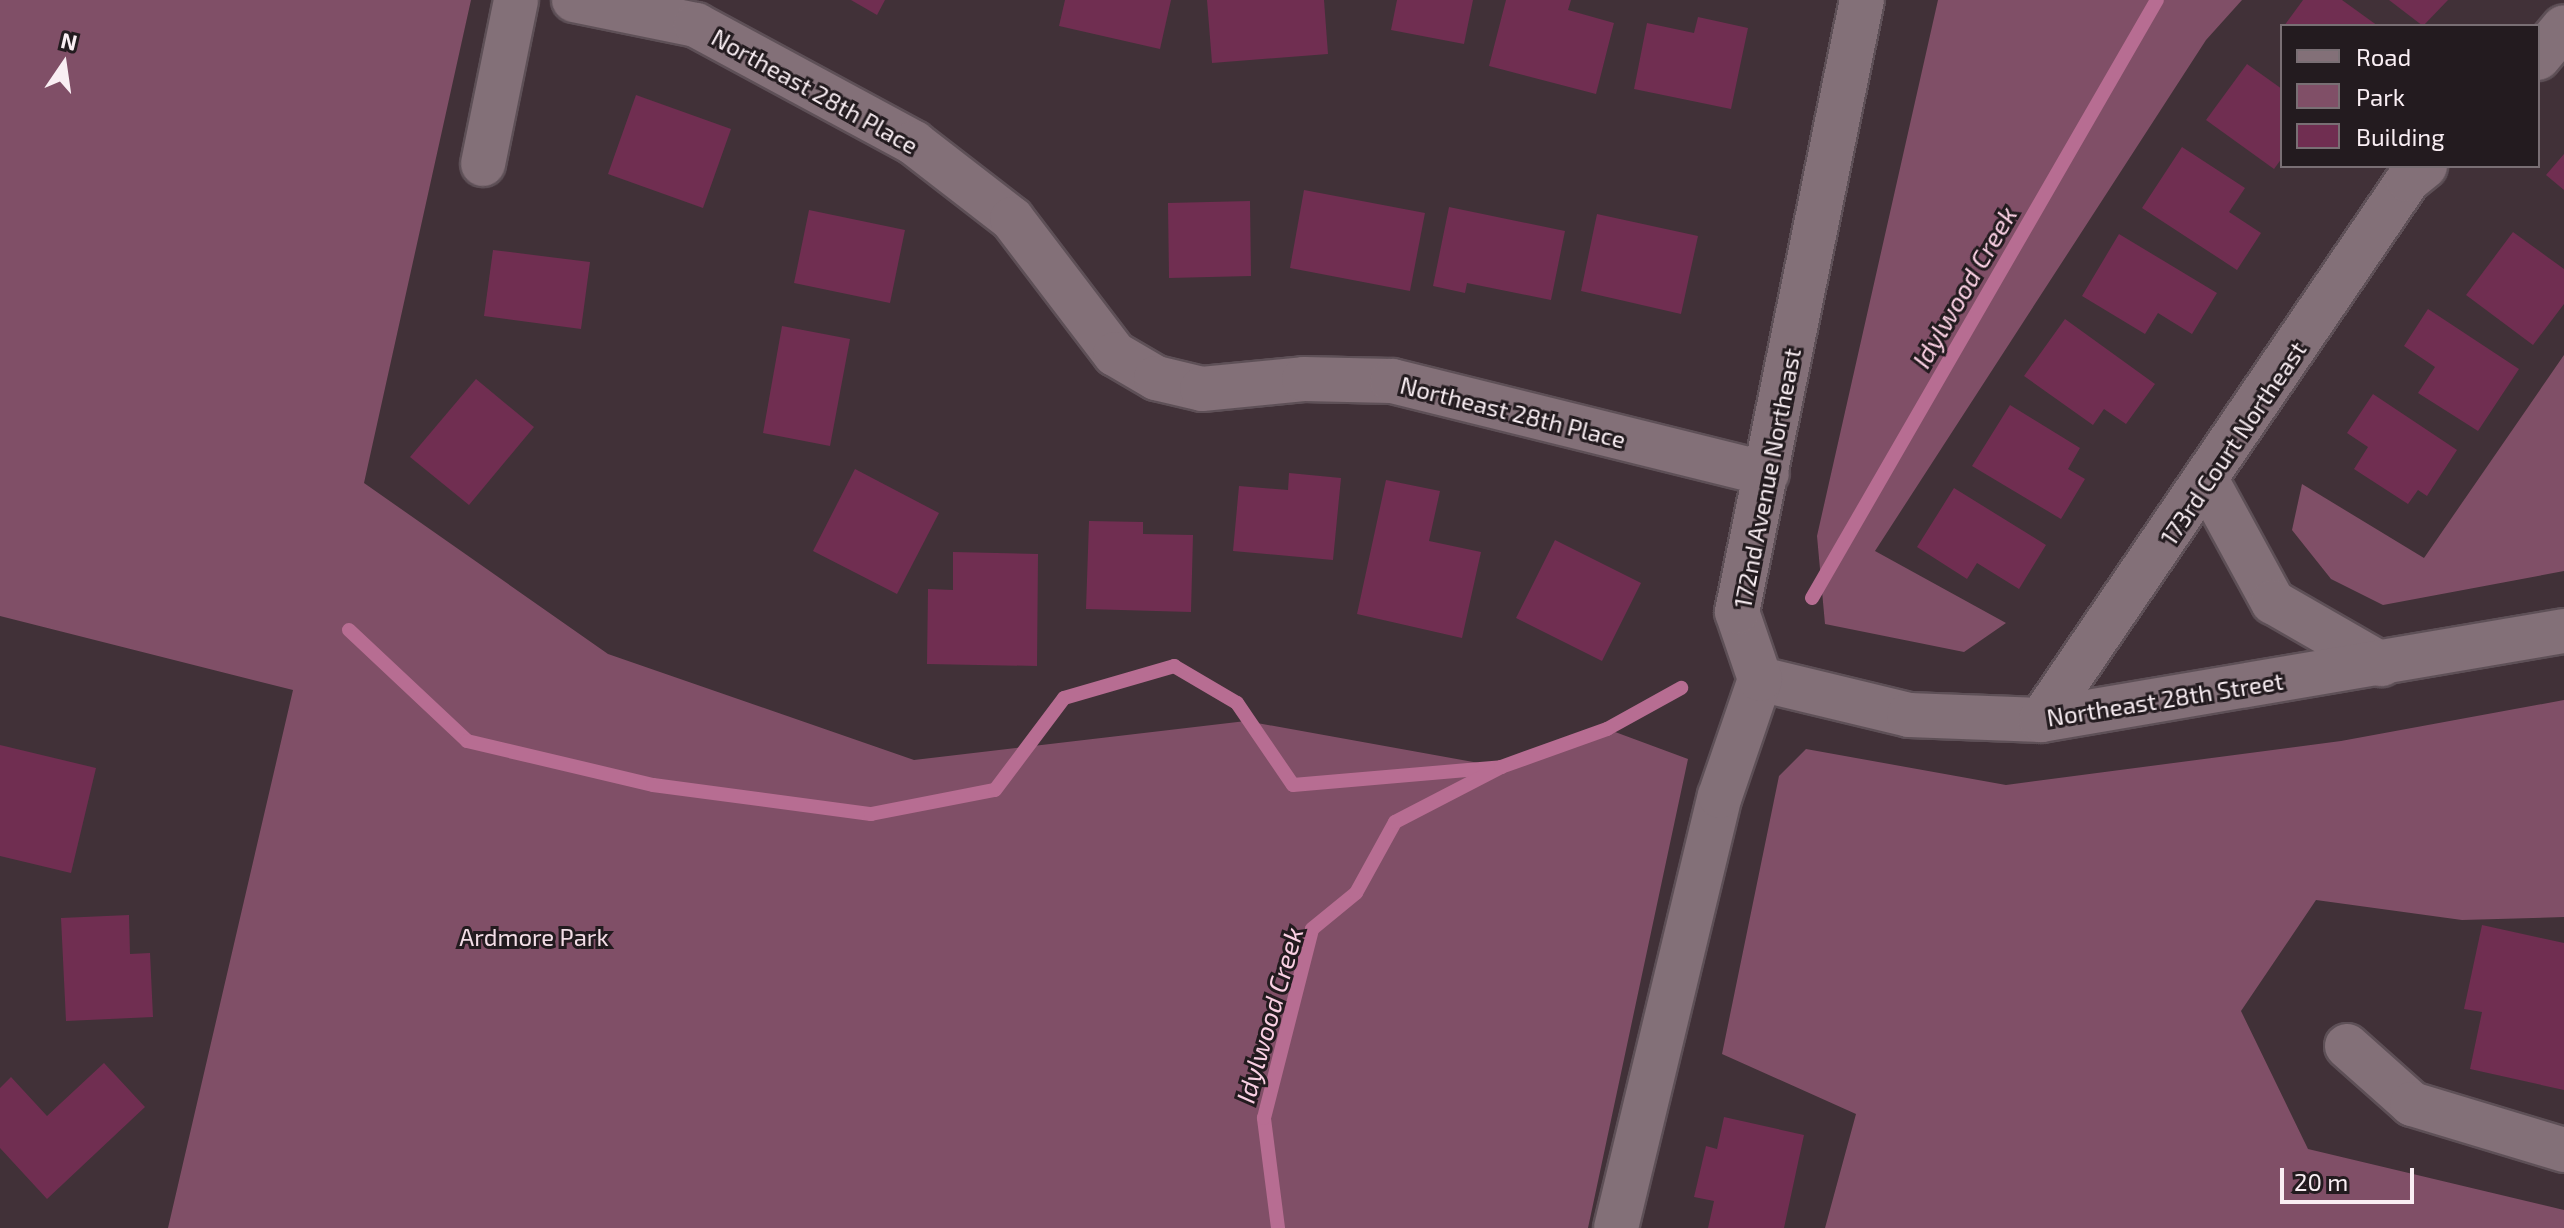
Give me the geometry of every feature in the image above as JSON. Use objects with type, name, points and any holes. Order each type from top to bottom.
[{"type":"street","points":[[483,164],[516,0]]},
{"type":"street","name":"Northeast 28th Place","points":[[574,0],[696,25],[914,143],[1012,219],[1115,354],[1156,378],[1202,389],[1304,379],[1392,381],[1767,474]]},
{"type":"street","name":"172nd Avenue Northeast","points":[[1760,679],[1737,612],[1862,0]]},
{"type":"street","points":[[2540,56],[2564,27]]},
{"type":"street","name":"173rd Court Northeast","points":[[2041,720],[2208,483],[2408,180],[2423,168]]},
{"type":"street","points":[[2208,483],[2273,602],[2381,664]]},
{"type":"street","name":"Northeast 28th Street","points":[[1760,679],[1909,715],[2041,720],[2564,631]]},
{"type":"street","points":[[1616,1228],[1720,796],[1760,679]]},
{"type":"street","points":[[2347,1046],[2412,1104],[2564,1150]]},
{"type":"green space","name":"Ardmore Park","points":[[0,0],[471,0],[364,483],[608,654],[914,760],[1246,721],[1501,767],[1607,729],[1688,759],[1588,1228],[168,1228],[293,690],[0,616]]},
{"type":"green space","points":[[1938,0],[2242,0],[2206,40],[1875,551],[2006,623],[1964,652],[1825,624],[1817,536]]},
{"type":"green space","points":[[2564,355],[2564,571],[2383,605],[2331,579],[2292,530],[2302,484],[2424,558]]},
{"type":"green space","points":[[2564,700],[2564,917],[2462,920],[2316,900],[2241,1011],[2308,1149],[2564,1210],[2564,1228],[1825,1228],[1856,1114],[1722,1054],[1779,776],[1806,749],[2006,785],[2341,741]]},
{"type":"building","points":[[851,0],[885,0],[877,15]]},
{"type":"building","points":[[1065,0],[1171,0],[1160,49],[1059,26]]},
{"type":"building","points":[[1207,0],[1324,0],[1328,54],[1212,63]]},
{"type":"building","points":[[1397,0],[1473,0],[1464,44],[1391,30]]},
{"type":"building","points":[[1506,0],[1571,0],[1568,10],[1614,23],[1596,94],[1489,66]]},
{"type":"building","points":[[2303,0],[2342,0],[2375,24],[2285,24]]},
{"type":"building","points":[[2389,0],[2448,0],[2425,24],[2420,24]]},
{"type":"building","points":[[1698,17],[1748,28],[1731,109],[1634,89],[1647,23],[1694,33]]},
{"type":"building","points":[[2247,64],[2280,88],[2280,161],[2274,169],[2206,120]]},
{"type":"building","points":[[636,95],[731,129],[703,208],[608,174]]},
{"type":"building","points":[[2182,147],[2245,188],[2229,212],[2261,233],[2237,270],[2142,208]]},
{"type":"building","points":[[2564,154],[2564,190],[2546,175]]},
{"type":"building","points":[[1304,190],[1425,213],[1410,291],[1290,268]]},
{"type":"building","points":[[1250,201],[1251,276],[1169,278],[1168,203]]},
{"type":"building","points":[[1449,207],[1565,231],[1551,300],[1467,283],[1465,293],[1433,286]]},
{"type":"building","points":[[809,210],[905,230],[890,303],[794,283]]},
{"type":"building","points":[[1597,214],[1698,236],[1681,314],[1581,291]]},
{"type":"building","points":[[2513,232],[2564,269],[2564,304],[2533,345],[2466,295]]},
{"type":"building","points":[[2119,234],[2217,293],[2192,334],[2158,313],[2145,334],[2082,296]]},
{"type":"building","points":[[493,250],[590,262],[581,329],[484,316]]},
{"type":"building","points":[[2428,309],[2519,369],[2478,431],[2418,393],[2435,367],[2404,346]]},
{"type":"building","points":[[2065,319],[2155,384],[2126,424],[2104,409],[2093,425],[2024,376]]},
{"type":"building","points":[[782,326],[850,339],[830,446],[763,433]]},
{"type":"building","points":[[476,379],[534,427],[469,505],[410,457]]},
{"type":"building","points":[[2373,394],[2457,450],[2427,496],[2418,490],[2408,504],[2354,469],[2368,447],[2347,433]]},
{"type":"building","points":[[2010,405],[2080,448],[2068,469],[2085,479],[2061,519],[1972,466]]},
{"type":"building","points":[[855,469],[939,513],[897,594],[813,551]]},
{"type":"building","points":[[1289,473],[1341,478],[1333,560],[1233,551],[1239,486],[1288,490]]},
{"type":"building","points":[[1386,480],[1440,491],[1429,541],[1481,552],[1462,638],[1357,614]]},
{"type":"building","points":[[1954,488],[2046,545],[2019,589],[1977,563],[1967,579],[1917,547]]},
{"type":"building","points":[[1089,521],[1143,522],[1143,534],[1193,535],[1191,612],[1086,609]]},
{"type":"building","points":[[1555,540],[1641,583],[1602,661],[1516,618]]},
{"type":"building","points":[[953,552],[1038,554],[1037,666],[927,664],[928,589],[953,590]]},
{"type":"building","points":[[0,745],[96,768],[71,873],[0,856]]},
{"type":"building","points":[[129,915],[130,954],[150,953],[153,1017],[66,1021],[61,918]]},
{"type":"building","points":[[2482,925],[2564,943],[2564,1090],[2470,1069],[2482,1012],[2464,1009]]},
{"type":"building","points":[[104,1063],[145,1107],[47,1199],[0,1148],[0,1088],[11,1077],[47,1116]]},
{"type":"building","points":[[1724,1117],[1804,1135],[1784,1228],[1708,1228],[1714,1201],[1694,1197],[1706,1146],[1717,1149]]},
{"type":"waterway","name":"Idylwood Creek","points":[[1812,598],[2157,0]]},
{"type":"waterway","points":[[349,630],[467,741],[653,785],[871,814],[995,790],[1064,698],[1174,666],[1237,703],[1293,785],[1501,767]]},
{"type":"waterway","name":"Idylwood Creek","points":[[1278,1228],[1264,1118],[1312,929],[1356,893],[1395,822],[1501,767],[1607,729],[1681,688]]}]
